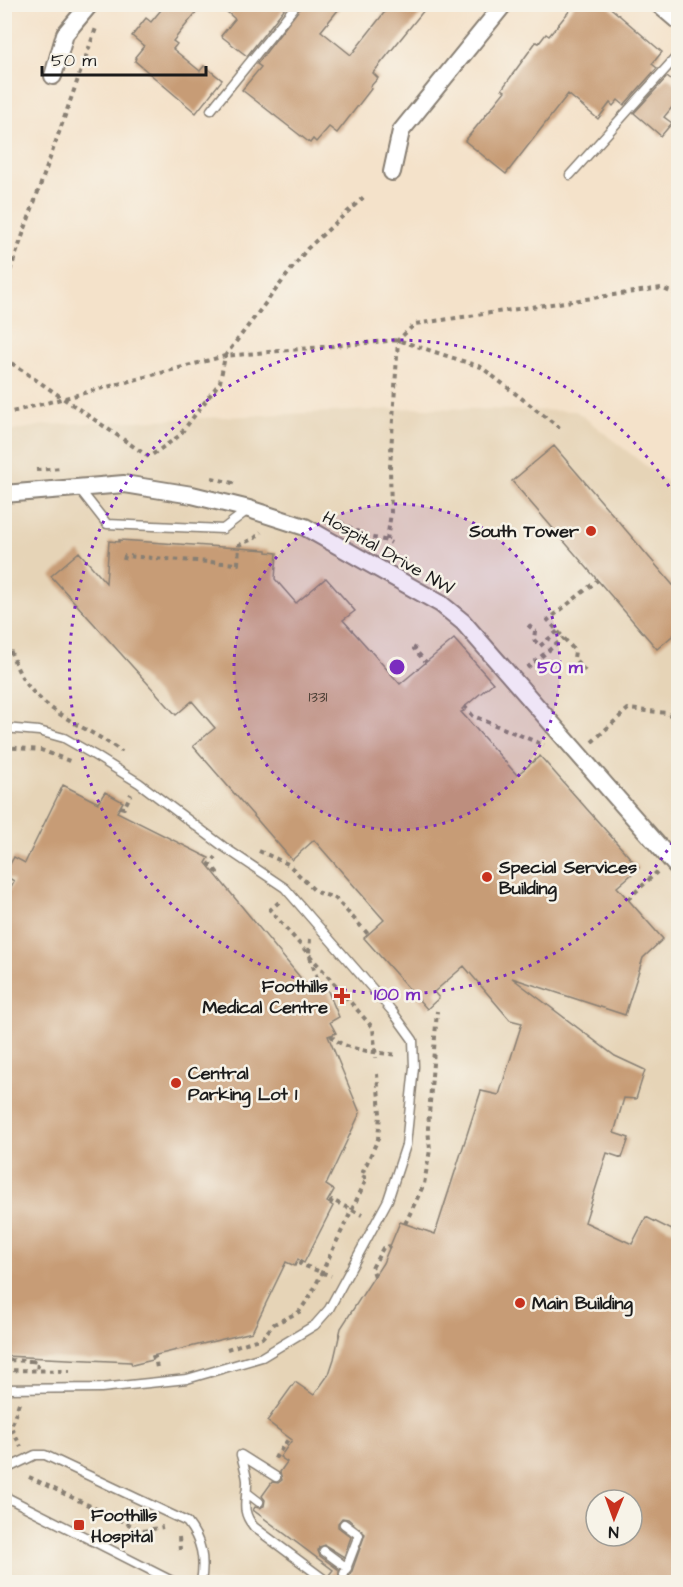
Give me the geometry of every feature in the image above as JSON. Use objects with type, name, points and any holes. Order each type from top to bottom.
[{"type":"street","points":[[53,76],[65,34],[90,4]]},
{"type":"street","points":[[392,172],[401,132],[504,4]]},
{"type":"street","points":[[658,4],[678,21]]},
{"type":"street","name":"Hospital Drive NW","points":[[4,494],[124,484],[192,495],[249,509],[305,527],[441,604],[463,622],[678,868]]},
{"type":"lane","points":[[211,110],[297,4]]},
{"type":"lane","points":[[570,175],[678,55]]},
{"type":"lane","points":[[77,487],[106,524],[223,530],[249,509]]},
{"type":"lane","points":[[4,728],[39,731],[64,738],[94,754],[139,783],[224,847],[285,888],[392,1011],[413,1040],[414,1067],[406,1145],[388,1200],[329,1309],[315,1325],[262,1358],[187,1379],[101,1388],[4,1389]]},
{"type":"lane","points":[[4,1470],[35,1455],[45,1455],[187,1522],[195,1532],[202,1550],[201,1582]]},
{"type":"lane","points":[[276,1477],[241,1455],[247,1480],[245,1503],[247,1518],[254,1527],[325,1580]]},
{"type":"lane","points":[[246,1492],[259,1502]]},
{"type":"lane","points":[[4,1496],[174,1582]]},
{"type":"lane","points":[[324,1551],[345,1571],[359,1535],[344,1524]]},
{"type":"path","points":[[4,288],[96,27]]},
{"type":"path","points":[[4,358],[149,457],[179,436],[220,382],[225,356],[307,249],[366,195]]},
{"type":"path","points":[[387,540],[391,513],[390,467],[398,340],[415,324],[661,288],[678,295]]},
{"type":"path","points":[[678,310],[678,320]]},
{"type":"path","points":[[4,414],[225,356],[398,340],[481,367],[560,428]]},
{"type":"path","points":[[124,560],[125,556],[238,564],[239,545],[255,538]]},
{"type":"path","points":[[585,671],[574,658],[575,651],[548,620],[598,580]]},
{"type":"path","points":[[528,625],[535,631],[534,640],[540,646],[558,631]]},
{"type":"path","points":[[527,669],[564,638]]},
{"type":"path","points":[[416,647],[414,649],[426,663]]},
{"type":"path","points":[[465,706],[472,716],[549,747]]},
{"type":"path","points":[[592,742],[628,709],[667,713],[678,720]]},
{"type":"path","points":[[4,747],[41,750],[81,766]]},
{"type":"path","points":[[120,790],[130,795],[124,808],[120,807]]},
{"type":"path","points":[[216,873],[210,864],[217,856]]},
{"type":"path","points":[[628,899],[658,872],[650,863]]},
{"type":"path","points":[[288,864],[316,892],[335,898],[368,934]]},
{"type":"path","points":[[314,898],[316,892]]},
{"type":"path","points":[[279,902],[270,910],[373,1028],[376,1056]]},
{"type":"path","points":[[310,939],[309,954],[319,984]]},
{"type":"path","points":[[405,1224],[424,1184],[430,1150],[432,1057],[437,1011]]},
{"type":"path","points":[[331,1035],[336,1042],[376,1056],[398,1055]]},
{"type":"path","points":[[219,1352],[262,1338],[274,1324],[299,1312],[312,1293],[367,1178],[360,1176],[378,1140],[380,1114],[377,1074]]},
{"type":"path","points":[[330,1204],[332,1200],[362,1215]]},
{"type":"path","points":[[373,1275],[372,1268],[383,1248],[388,1245]]},
{"type":"path","points":[[301,1261],[300,1264],[332,1276]]},
{"type":"path","points":[[152,1358],[155,1357],[156,1363]]},
{"type":"path","points":[[4,1364],[5,1360],[32,1359],[38,1362],[38,1371]]},
{"type":"path","points":[[149,1370],[167,1367]]},
{"type":"path","points":[[4,1370],[73,1371]]},
{"type":"path","points":[[19,1403],[11,1426],[21,1448]]},
{"type":"path","points":[[4,1427],[11,1426]]},
{"type":"path","points":[[273,1455],[276,1457],[289,1438]]},
{"type":"path","points":[[29,1477],[143,1531],[170,1526]]},
{"type":"path","points":[[179,1533],[180,1550]]},
{"type":"shaded area","name":"Foothills Medical Centre","points":[[419,408],[576,411],[678,491],[678,1582],[5,1582],[5,432],[45,425]]},
{"type":"building","points":[[166,4],[203,4],[173,41],[177,44],[173,49],[200,71],[204,66],[222,80],[196,113],[135,61],[135,57],[144,46],[132,36],[146,18],[151,22]]},
{"type":"building","points":[[218,4],[288,4],[247,56],[221,36],[235,19]]},
{"type":"building","points":[[303,4],[343,4],[321,31],[351,55],[391,4],[429,4],[373,73],[378,78],[337,133],[329,127],[316,142],[313,139],[310,143],[242,90],[261,67],[257,64]]},
{"type":"building","points":[[575,4],[606,4],[662,52],[652,64],[657,68],[624,105],[618,100],[613,106],[610,103],[598,119],[568,94],[506,174],[465,141],[505,91],[502,89],[536,42],[539,43],[546,34],[549,36]]},
{"type":"building","points":[[667,77],[678,86],[678,100],[664,117],[672,123],[661,136],[634,113]]},
{"type":"building","name":"South Tower","points":[[554,446],[678,591],[678,631],[657,649],[512,481]]},
{"type":"building","points":[[109,541],[267,550],[267,552],[277,553],[275,579],[296,603],[326,578],[355,611],[343,620],[400,684],[454,639],[493,683],[461,712],[517,775],[540,756],[639,868],[617,887],[663,939],[643,958],[625,1015],[512,978],[615,1056],[645,1070],[636,1099],[624,1098],[614,1133],[629,1138],[622,1158],[607,1153],[585,1222],[632,1244],[646,1217],[678,1233],[678,1582],[331,1582],[329,1575],[333,1570],[253,1510],[255,1507],[264,1506],[265,1500],[262,1496],[272,1482],[278,1483],[282,1480],[280,1472],[287,1462],[280,1457],[292,1440],[267,1421],[295,1382],[314,1395],[329,1374],[341,1328],[383,1263],[400,1222],[435,1234],[481,1091],[499,1095],[522,1023],[510,1020],[464,966],[434,992],[439,998],[427,1009],[364,938],[384,920],[314,840],[292,860],[193,746],[215,728],[192,701],[176,715],[51,576],[79,552],[106,583]],"holes":[[[342,1518],[348,1519],[365,1534],[352,1571],[348,1579],[344,1580],[339,1578],[339,1570],[320,1556],[318,1551],[319,1547],[325,1545],[344,1557],[351,1537],[338,1527],[338,1523]]]},
{"type":"building","name":"Central Parking Lot 1","points":[[63,785],[98,803],[105,792],[123,802],[117,812],[209,858],[206,863],[308,987],[324,982],[339,1017],[330,1022],[336,1033],[328,1036],[360,1113],[326,1185],[334,1190],[327,1202],[333,1206],[304,1263],[298,1259],[295,1266],[286,1262],[252,1332],[152,1356],[153,1360],[132,1365],[131,1362],[4,1356],[4,900],[14,881],[4,875],[14,857],[25,863]]},
{"type":"place","name":"South Tower","points":[[591,531]]},
{"type":"place","name":"Special Services Building","points":[[487,877]]},
{"type":"place","name":"Foothills Medical Centre","points":[[342,996]]},
{"type":"place","name":"Central Parking Lot 1","points":[[176,1083]]},
{"type":"place","name":"Main Building","points":[[520,1303]]},
{"type":"place","name":"Foothills Hospital","points":[[79,1525]]}]
